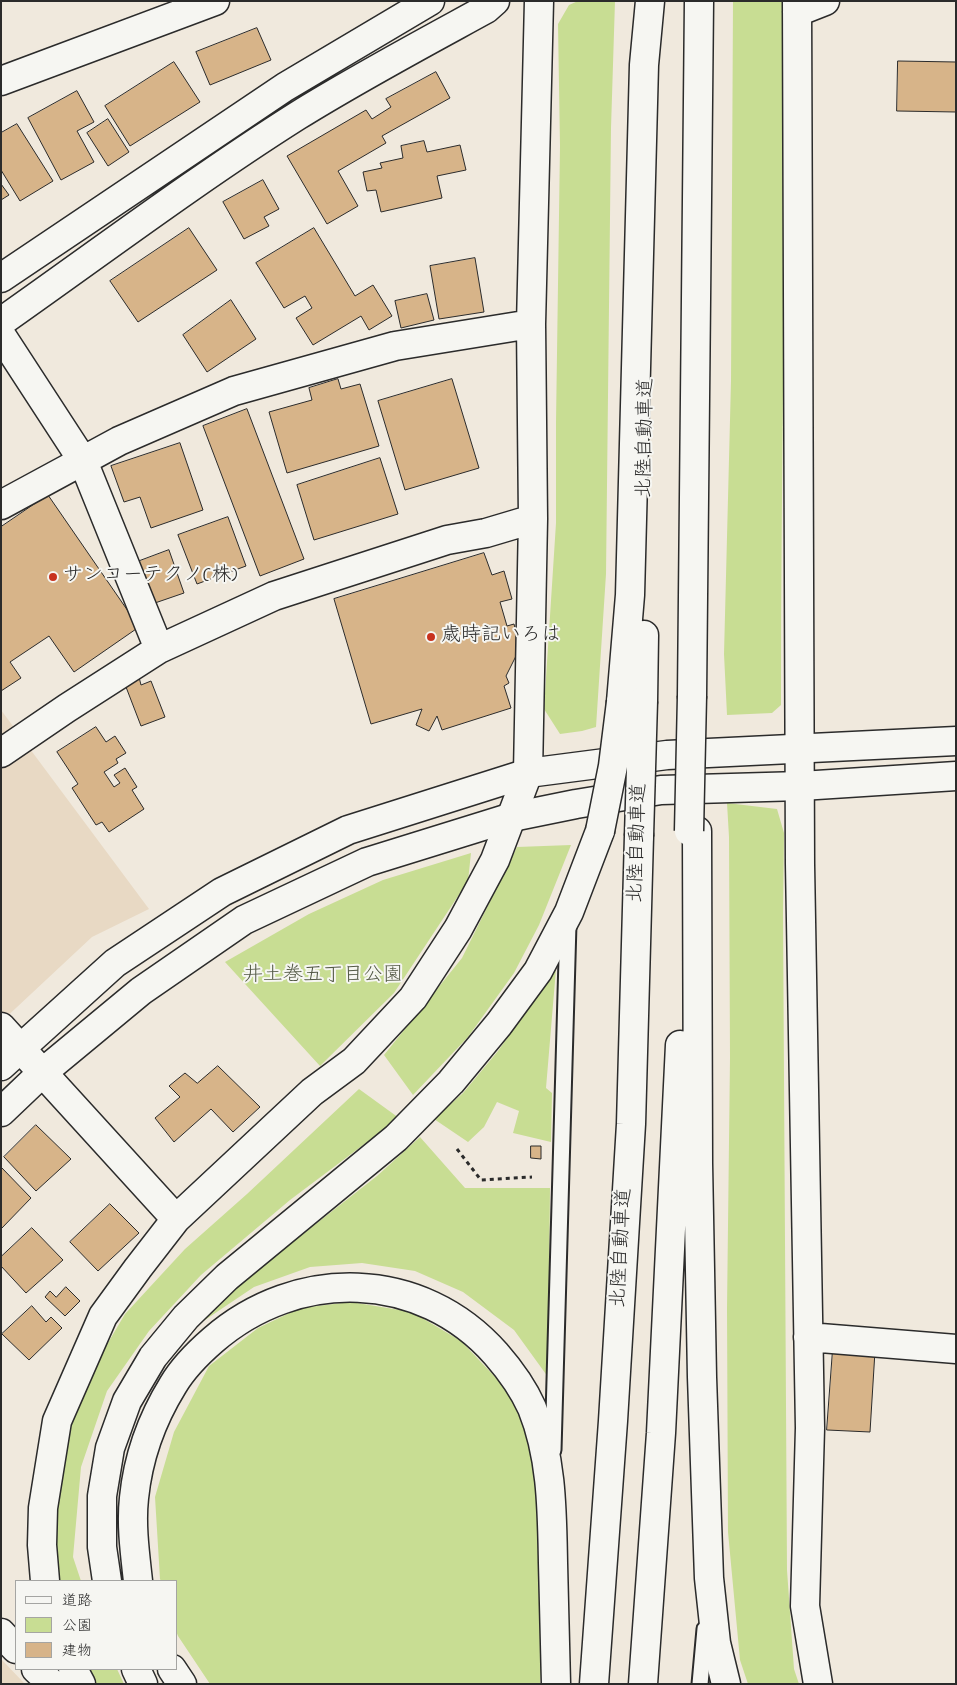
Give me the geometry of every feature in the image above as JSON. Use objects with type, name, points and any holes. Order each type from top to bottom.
[{"type":"main road","points":[[1,81],[215,1]]},
{"type":"main road","points":[[1,278],[285,87],[430,1]]},
{"type":"main road","points":[[1,322],[203,179],[297,116],[382,66],[486,9],[495,1]]},
{"type":"main road","points":[[46,1580],[42,1545],[43,1508],[57,1421],[103,1316],[176,1219],[312,1092],[354,1061],[413,998],[458,929],[495,860],[528,773],[534,519],[531,324],[539,1]]},
{"type":"main road","name":"北陸自動車道","points":[[594,1684],[613,1421],[631,1124],[639,836],[632,702],[652,1]]},
{"type":"main road","points":[[699,1],[692,696],[698,1163],[709,1578],[716,1643],[726,1684]]},
{"type":"main road","points":[[818,1684],[805,1606],[810,1428],[801,894],[797,7],[825,1]]},
{"type":"main road","points":[[1,505],[119,441],[234,391],[395,346],[531,324]]},
{"type":"main road","points":[[1,335],[83,461],[158,649]]},
{"type":"main road","points":[[1,753],[158,649],[274,596],[447,540],[486,533],[534,519]]},
{"type":"main road","points":[[107,1580],[102,1547],[102,1496],[110,1448],[127,1401],[153,1357],[186,1317],[227,1277],[396,1138],[451,1082],[499,1024],[538,971],[569,912],[600,831],[613,766],[632,702]]},
{"type":"main road","points":[[10,1057],[115,963],[222,892],[348,830],[528,773],[667,755],[956,741]]},
{"type":"main road","points":[[1,1112],[42,1073],[141,991],[244,920],[367,862],[512,817],[661,790],[801,786],[956,776]]},
{"type":"main road","points":[[643,1684],[661,1433],[693,831]]},
{"type":"main road","points":[[1,1027],[10,1057],[42,1073],[176,1219]]},
{"type":"main road","points":[[138,1580],[134,1543],[133,1500],[141,1457],[156,1419],[174,1384],[199,1352],[228,1327],[256,1310],[292,1295],[330,1288],[372,1288],[412,1297],[450,1314],[483,1339],[512,1371],[531,1407],[544,1448],[552,1497],[556,1684]]},
{"type":"main road","points":[[808,1337],[956,1349]]},
{"type":"main road","points":[[1,1633],[15,1648]]},
{"type":"main road","points":[[37,1670],[52,1684]]},
{"type":"main road","points":[[74,1670],[82,1684]]},
{"type":"main road","points":[[136,1670],[143,1684]]},
{"type":"main road","points":[[173,1670],[182,1684]]},
{"type":"lane","points":[[552,1497],[569,912]]},
{"type":"lane","points":[[700,1684],[709,1578]]},
{"type":"path","points":[[457,1148],[481,1180],[532,1177]]},
{"type":"shaded area","points":[[1,710],[149,909],[92,937],[1,1022]]},
{"type":"shaded area","points":[[1,1659],[25,1684],[1,1684]]},
{"type":"green space","points":[[578,1],[615,1],[611,128],[606,574],[596,727],[560,734],[544,709],[556,523],[560,146],[558,24],[569,5]]},
{"type":"green space","points":[[733,1],[785,1],[781,705],[772,713],[727,715],[724,654],[731,381]]},
{"type":"green space","points":[[727,803],[777,809],[784,833],[787,1570],[794,1669],[799,1684],[748,1684],[740,1660],[728,1532],[727,1309],[730,1058],[729,837]]},
{"type":"green space","points":[[571,845],[539,925],[514,973],[468,1037],[413,1095],[384,1055],[462,958],[517,847]]},
{"type":"green space","name":"井土巻五丁目公園","points":[[471,853],[468,881],[394,993],[320,1066],[225,962],[309,914],[383,880]]},
{"type":"green space","points":[[556,969],[546,1088],[552,1093],[551,1142],[513,1133],[519,1111],[497,1102],[484,1127],[468,1142],[434,1119],[463,1093],[498,1051]]},
{"type":"green space","points":[[359,1089],[399,1118],[290,1200],[201,1275],[149,1331],[107,1391],[81,1467],[73,1557],[81,1580],[58,1580],[54,1546],[64,1424],[73,1402],[125,1314],[185,1249]]},
{"type":"green space","points":[[420,1137],[465,1188],[550,1188],[548,1377],[514,1330],[463,1292],[415,1271],[362,1263],[310,1267],[254,1287],[196,1326],[248,1277],[377,1176]]},
{"type":"green space","points":[[351,1302],[412,1312],[461,1341],[498,1380],[524,1418],[535,1473],[542,1523],[544,1626],[540,1684],[210,1684],[178,1636],[178,1580],[160,1579],[155,1497],[174,1432],[209,1366],[258,1328],[300,1308]]},
{"type":"green space","points":[[86,1670],[117,1670],[124,1684],[93,1684]]},
{"type":"building","points":[[257,28],[271,60],[210,85],[196,52]]},
{"type":"building","points":[[898,61],[956,62],[956,112],[897,111]]},
{"type":"building","points":[[174,62],[200,102],[130,146],[105,106]]},
{"type":"building","points":[[436,72],[450,98],[382,136],[386,143],[338,171],[358,206],[327,224],[287,156],[366,110],[372,119],[391,107],[386,99]]},
{"type":"building","points":[[77,91],[94,122],[77,131],[94,162],[61,180],[28,118]]},
{"type":"building","points":[[108,119],[129,152],[108,166],[87,133]]},
{"type":"building","points":[[17,124],[53,181],[20,201],[1,170],[1,133]]},
{"type":"building","points":[[424,141],[427,152],[460,145],[466,170],[437,176],[442,198],[381,212],[376,190],[367,191],[363,172],[382,168],[380,163],[403,158],[401,146]]},
{"type":"building","points":[[263,180],[279,209],[264,217],[269,226],[244,239],[223,202]]},
{"type":"building","points":[[1,184],[9,195],[1,200]]},
{"type":"building","points":[[189,228],[217,270],[138,322],[110,281]]},
{"type":"building","points":[[314,228],[355,296],[373,285],[392,316],[369,330],[361,316],[313,345],[296,318],[312,308],[305,296],[284,308],[256,263]]},
{"type":"building","points":[[475,258],[484,312],[439,319],[430,266]]},
{"type":"building","points":[[427,294],[434,320],[401,328],[395,301]]},
{"type":"building","points":[[231,300],[256,339],[207,372],[183,335]]},
{"type":"building","points":[[338,379],[341,389],[360,384],[379,446],[287,473],[269,412],[312,400],[309,388]]},
{"type":"building","points":[[452,379],[479,468],[405,490],[378,401]]},
{"type":"building","points":[[247,409],[304,559],[260,576],[203,426]]},
{"type":"building","points":[[180,443],[203,510],[151,528],[140,497],[124,502],[111,466]]},
{"type":"building","points":[[380,458],[398,514],[314,540],[297,485]]},
{"type":"building","name":"サンコーテクノ(株)","points":[[48,495],[139,627],[74,672],[49,636],[10,662],[21,678],[1,691],[1,527]]},
{"type":"building","points":[[228,517],[246,566],[197,584],[178,535]]},
{"type":"building","points":[[169,550],[184,593],[152,604],[137,562]]},
{"type":"building","name":"歳時記いろは","points":[[484,553],[492,575],[504,571],[512,599],[500,602],[507,626],[514,624],[520,648],[506,676],[509,683],[504,686],[511,708],[442,730],[437,716],[429,731],[416,725],[422,709],[371,724],[334,599]]},
{"type":"building","points":[[139,677],[141,685],[151,681],[165,717],[141,726],[126,687],[129,685],[128,682]]},
{"type":"building","points":[[96,727],[106,742],[115,736],[126,753],[116,759],[118,763],[104,772],[114,787],[120,783],[114,775],[125,768],[137,787],[132,790],[144,809],[109,832],[102,822],[96,825],[72,788],[78,784],[57,752]]},
{"type":"building","points":[[218,1066],[260,1107],[233,1132],[211,1109],[174,1142],[155,1118],[180,1097],[169,1086],[185,1073],[197,1083]]},
{"type":"building","points":[[36,1125],[71,1159],[36,1191],[4,1157]]},
{"type":"building","points":[[531,1146],[541,1146],[541,1159],[531,1158]]},
{"type":"building","points":[[1,1167],[31,1198],[1,1229]]},
{"type":"building","points":[[110,1204],[139,1233],[98,1271],[70,1242]]},
{"type":"building","points":[[32,1228],[63,1260],[26,1293],[1,1266],[1,1257]]},
{"type":"building","points":[[66,1287],[80,1301],[65,1316],[45,1297],[50,1291],[56,1297]]},
{"type":"building","points":[[32,1306],[46,1322],[51,1317],[62,1328],[29,1360],[2,1334]]},
{"type":"building","points":[[833,1349],[875,1351],[870,1432],[827,1430]]},
{"type":"place","name":"サンコーテクノ(株)","points":[[53,577]]},
{"type":"place","name":"歳時記いろは","points":[[431,637]]}]
